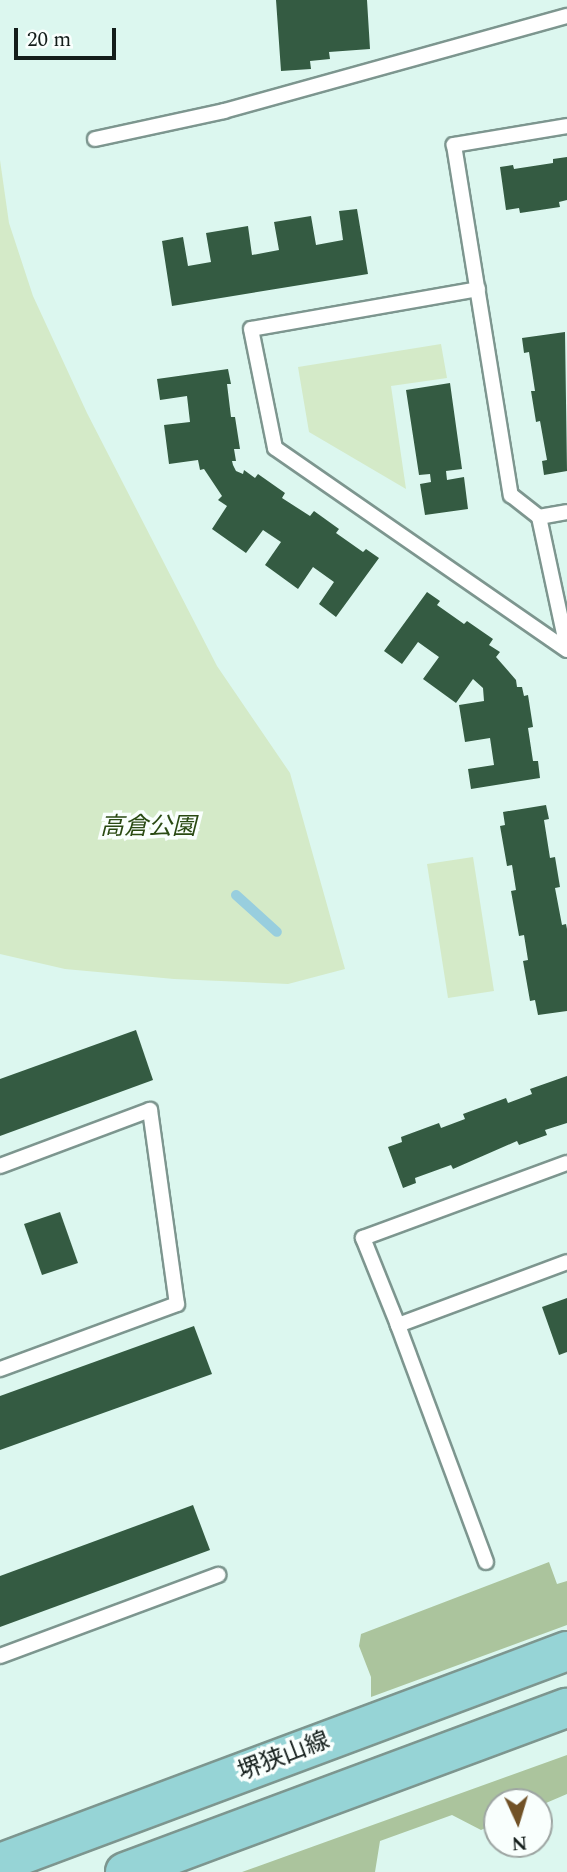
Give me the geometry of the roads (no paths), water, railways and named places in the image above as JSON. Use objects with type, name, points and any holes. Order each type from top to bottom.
[{"type":"main road","name":"堺狭山線","points":[[0,1863],[567,1651]]},
{"type":"main road","points":[[125,1872],[567,1708]]},
{"type":"lane","points":[[95,139],[224,111],[567,16]]},
{"type":"lane","points":[[567,126],[454,145],[511,495],[539,517],[567,649]]},
{"type":"lane","points":[[478,289],[251,329],[275,448],[567,649]]},
{"type":"lane","points":[[539,517],[567,512]]},
{"type":"lane","points":[[0,1166],[150,1110],[177,1304],[0,1369]]},
{"type":"lane","points":[[486,1563],[363,1238],[567,1163]]},
{"type":"lane","points":[[398,1325],[567,1262]]},
{"type":"lane","points":[[0,1656],[218,1575]]},
{"type":"waterway","points":[[236,895],[277,932]]},
{"type":"park label","name":"高倉公園","points":[[148,828]]}]
